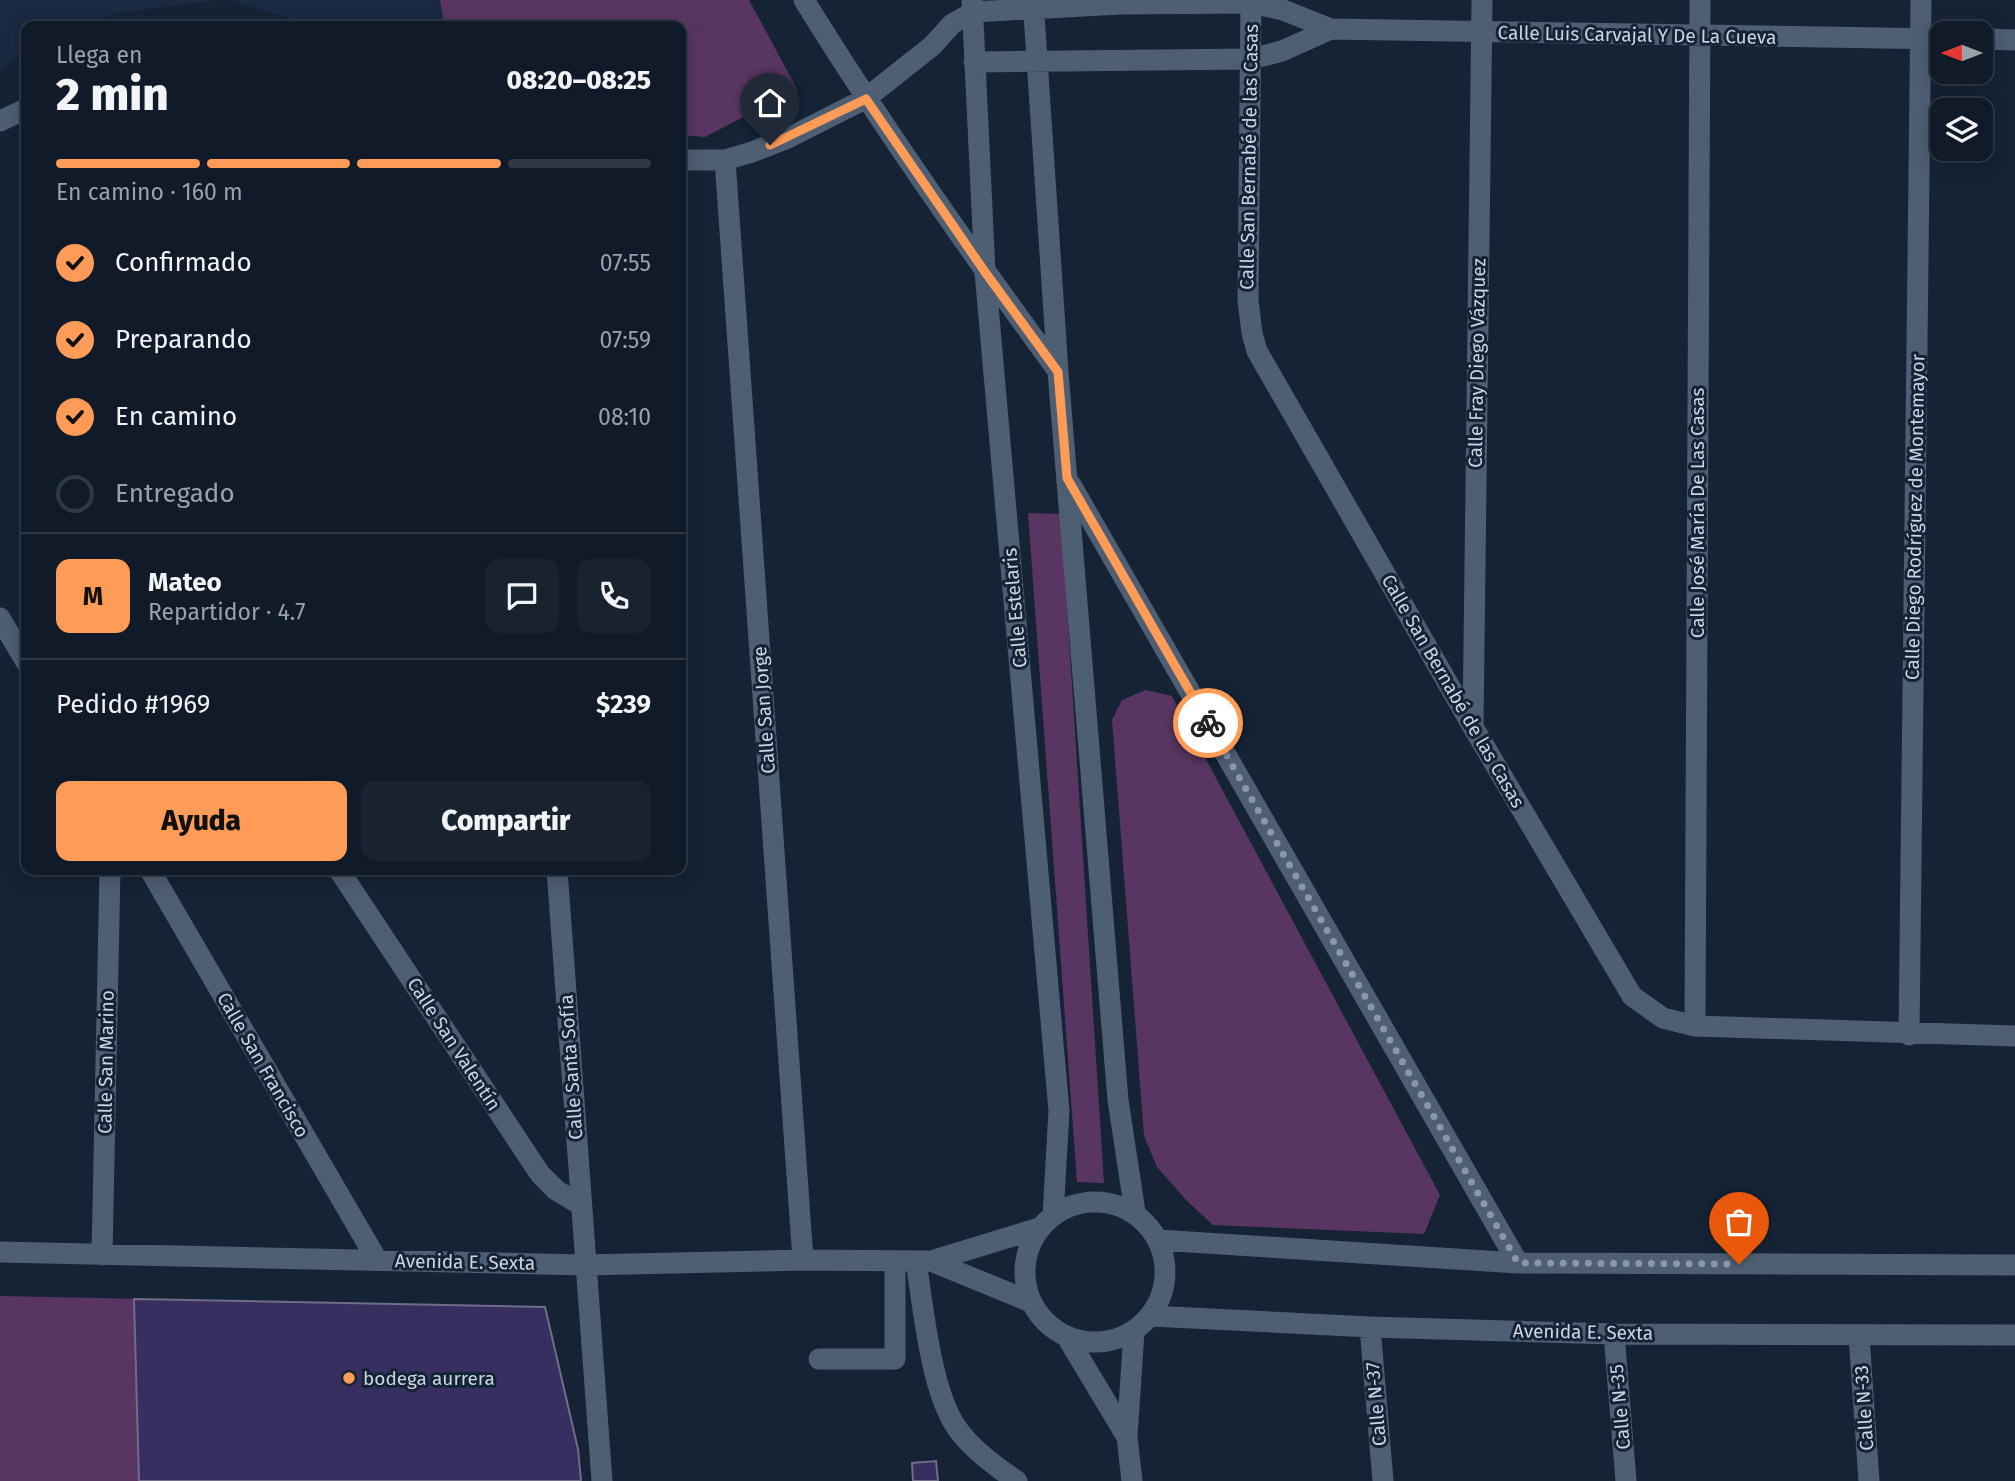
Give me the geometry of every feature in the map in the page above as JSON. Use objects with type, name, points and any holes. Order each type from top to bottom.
[{"type":"street","points":[[804,0],[866,99],[985,272],[1058,372]]},
{"type":"street","name":"Calle Fray Diego Vázquez","points":[[1473,727],[1482,0]]},
{"type":"street","name":"Calle José María De Las Casas","points":[[1695,1026],[1700,0]]},
{"type":"street","name":"Calle Diego Rodríguez de Montemayor","points":[[1909,1035],[1921,0]]},
{"type":"street","name":"Calle Luis Carvajal Y De La Cueva","points":[[972,6],[1251,2],[1283,10],[1331,29],[1930,38]]},
{"type":"street","name":"Calle San Bernabé de las Casas","points":[[1251,2],[1248,300],[1257,351],[1473,727],[1632,996],[1663,1018],[1695,1026],[1909,1035],[2015,1036]]},
{"type":"street","points":[[1034,4],[1058,372],[1118,1100],[1135,1212]]},
{"type":"street","points":[[686,160],[724,160],[789,138],[866,99],[932,46],[972,6]]},
{"type":"street","name":"Calle Estelaris","points":[[972,6],[985,272],[1059,1111],[1046,1221]]},
{"type":"street","name":"Calle Luis Carvajal Y De La Cueva","points":[[974,62],[1251,59],[1282,51],[1331,29]]},
{"type":"street","points":[[1993,39],[2015,40]]},
{"type":"street","points":[[0,121],[21,111]]},
{"type":"street","name":"Calle San Jorge","points":[[724,160],[803,1260]]},
{"type":"street","points":[[1067,478],[1518,1263]]},
{"type":"street","points":[[0,618],[21,654]]},
{"type":"street","name":"Calle San Marino","points":[[102,1255],[110,875]]},
{"type":"street","name":"Calle San Francisco","points":[[153,875],[377,1260]]},
{"type":"street","name":"Calle San Valentín","points":[[342,875],[540,1174],[556,1190],[581,1205]]},
{"type":"street","name":"Calle Santa Sofía","points":[[557,875],[602,1481]]},
{"type":"street","points":[[1081,1202],[1109,1202],[1135,1212],[1159,1240],[1166,1265],[1163,1292],[1151,1315],[1134,1331],[1113,1340],[1090,1342],[1067,1337],[1046,1322],[1031,1302],[1026,1287],[1026,1256],[1046,1221],[1066,1207],[1081,1202]]},
{"type":"street","name":"Avenida E. Sexta","points":[[0,1252],[585,1265],[803,1260],[914,1261],[1046,1221]]},
{"type":"street","points":[[1159,1240],[1518,1263],[2015,1265]]},
{"type":"street","points":[[819,1359],[895,1359],[914,1261]]},
{"type":"street","points":[[914,1261],[928,1340],[948,1410],[956,1427],[967,1440],[1017,1481]]},
{"type":"street","name":"Avenida E. Sexta","points":[[914,1261],[1031,1302]]},
{"type":"street","name":"Avenida E. Sexta","points":[[1151,1315],[1370,1327],[1614,1334],[2015,1335]]},
{"type":"street","name":"Calle N-37","points":[[1370,1327],[1383,1481]]},
{"type":"street","points":[[1132,1481],[1127,1437],[1134,1331]]},
{"type":"street","name":"Calle N-35","points":[[1614,1334],[1626,1481]]},
{"type":"street","name":"Calle N-33","points":[[1858,1336],[1869,1481]]},
{"type":"street","points":[[1067,1337],[1127,1437]]},
{"type":"shaded area","points":[[0,0],[217,0],[117,13],[99,21],[21,21],[21,57],[0,67]]},
{"type":"shaded area","points":[[230,0],[439,0],[443,21],[296,21]]},
{"type":"shaded area","points":[[440,0],[749,0],[797,89],[705,137],[686,135],[686,21],[443,21]]},
{"type":"shaded area","points":[[1028,513],[1061,514],[1104,1183],[1077,1182]]},
{"type":"shaded area","points":[[1146,690],[1172,696],[1440,1195],[1424,1234],[1213,1225],[1157,1167],[1144,1136],[1112,720],[1122,700]]},
{"type":"shaded area","name":"bodega aurrera","points":[[0,1296],[545,1307],[578,1449],[581,1481],[0,1481]]},
{"type":"building","name":"bodega aurrera","points":[[134,1299],[545,1307],[578,1449],[581,1481],[139,1481]]},
{"type":"building","points":[[936,1461],[938,1481],[913,1481],[912,1463]]},
{"type":"way so far","points":[[1208,723],[1518,1263],[1739,1264]]},
{"type":"place","name":"bodega aurrera","points":[[349,1378]]},
{"type":"route","points":[[770,145],[866,99],[985,272],[1058,372],[1067,478],[1208,723]]}]
